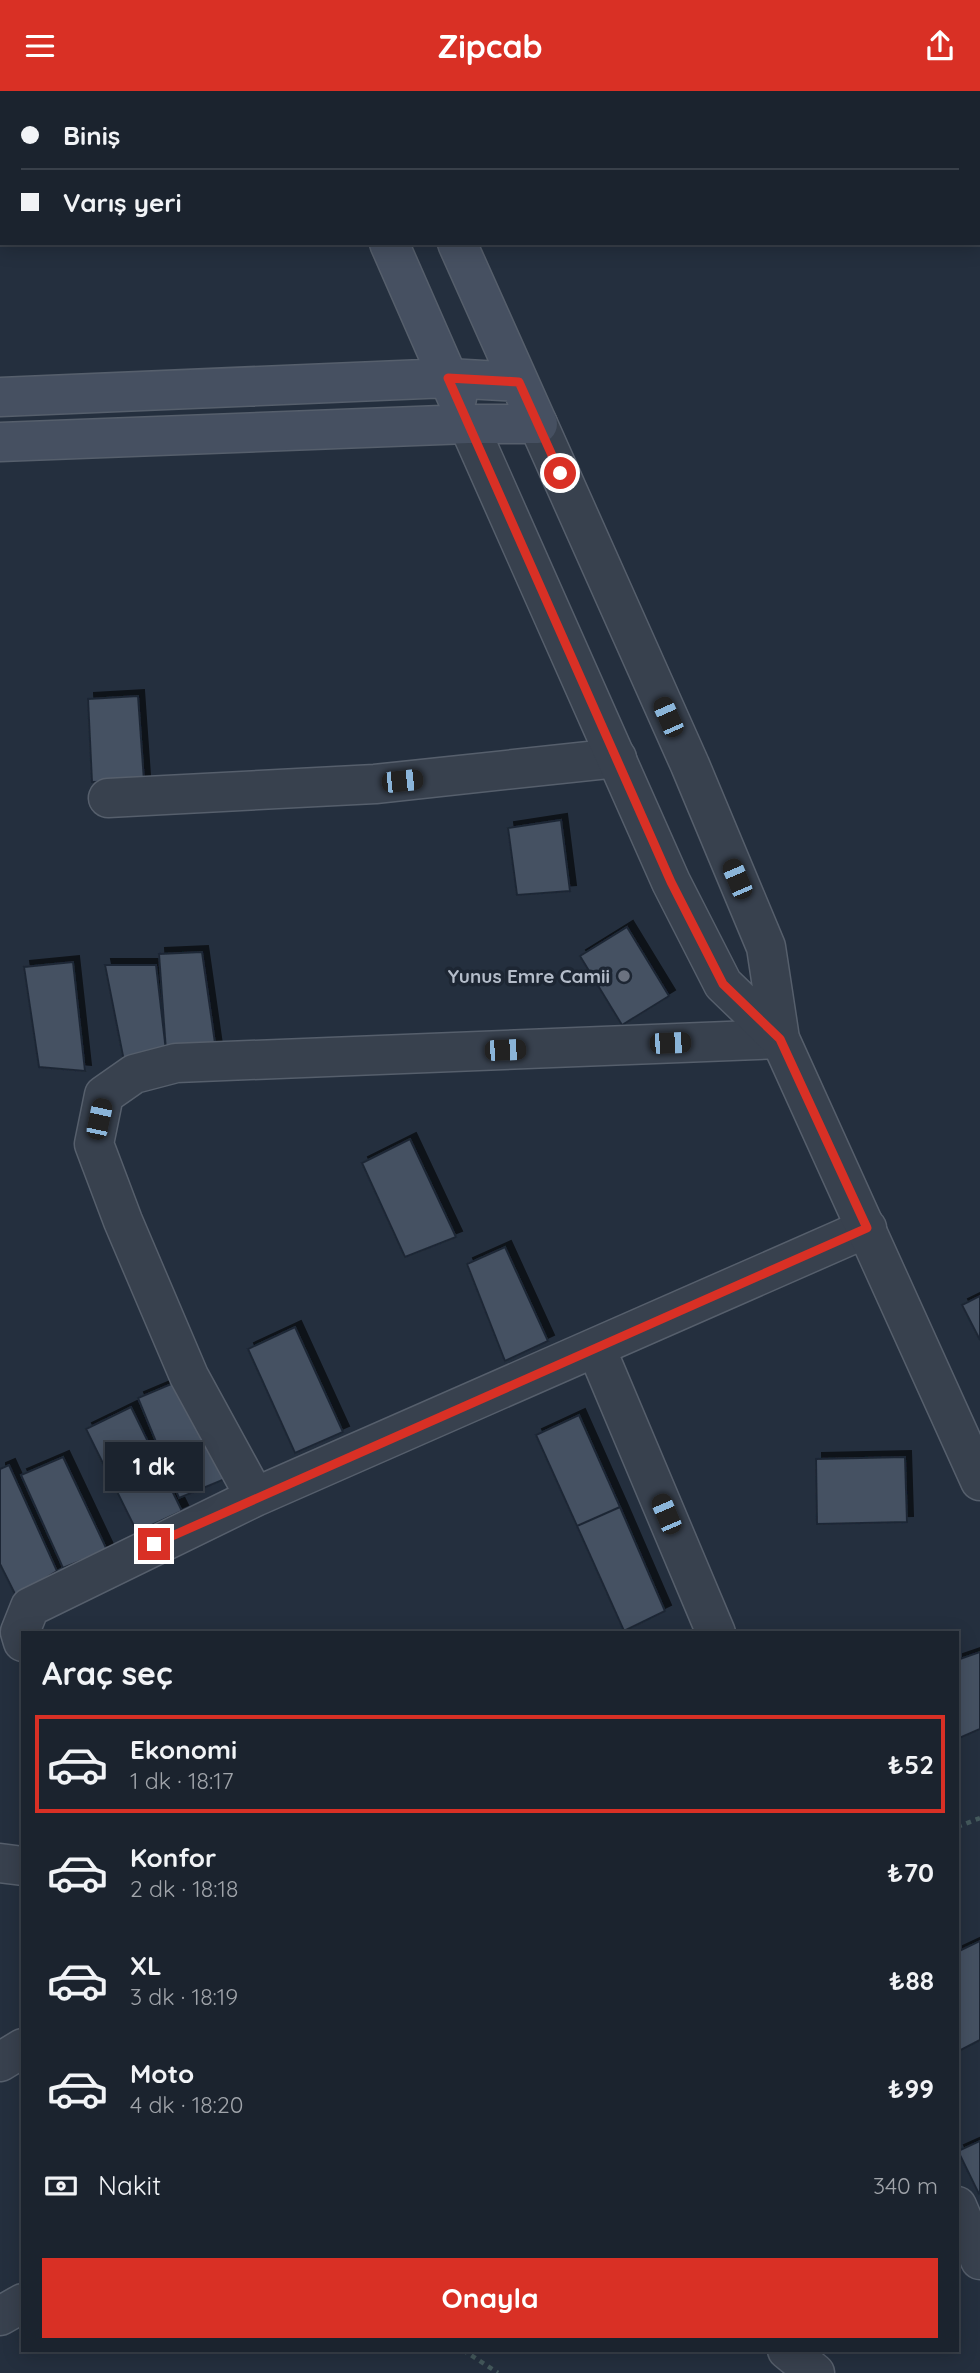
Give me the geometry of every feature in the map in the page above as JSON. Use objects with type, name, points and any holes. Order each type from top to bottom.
[{"type":"main road","points":[[389,245],[468,424]]},
{"type":"main road","points":[[0,442],[468,424],[538,424],[458,245]]},
{"type":"main road","points":[[0,397],[448,378],[519,382]]},
{"type":"street","points":[[468,424],[671,882],[723,984],[780,1039]]},
{"type":"street","points":[[538,424],[690,765],[766,947],[780,1039],[980,1481]]},
{"type":"street","points":[[108,798],[375,784],[617,758]]},
{"type":"street","points":[[255,1497],[189,1376],[122,1221],[94,1144],[104,1095],[134,1073],[176,1063],[780,1039]]},
{"type":"street","points":[[21,1635],[30,1607],[128,1556],[255,1497],[867,1228]]},
{"type":"street","points":[[596,1348],[715,1631]]},
{"type":"street","points":[[0,1863],[21,1866]]},
{"type":"street","points":[[0,2062],[21,2049]]},
{"type":"street","points":[[959,2211],[980,2260]]},
{"type":"street","points":[[0,2316],[21,2304]]},
{"type":"street","points":[[789,2352],[815,2373]]},
{"type":"path","points":[[959,1826],[980,1818]]},
{"type":"path","points":[[466,2352],[498,2373]]},
{"type":"building","points":[[138,696],[144,781],[92,782],[88,699]]},
{"type":"building","points":[[561,820],[570,891],[517,895],[508,828]]},
{"type":"building","name":"Yunus Emre Camii","points":[[627,927],[669,996],[622,1025],[580,956]]},
{"type":"building","points":[[202,952],[216,1050],[166,1051],[159,954]]},
{"type":"building","points":[[73,962],[85,1071],[39,1067],[24,967]]},
{"type":"building","points":[[105,965],[156,965],[166,1051],[124,1061]]},
{"type":"building","points":[[410,1139],[456,1237],[405,1257],[362,1163]]},
{"type":"building","points":[[505,1247],[548,1341],[505,1361],[467,1264]]},
{"type":"building","points":[[980,1296],[980,1340],[962,1305]]},
{"type":"building","points":[[295,1327],[343,1432],[295,1453],[248,1349]]},
{"type":"building","points":[[183,1379],[225,1479],[179,1498],[138,1398]]},
{"type":"building","points":[[131,1407],[182,1511],[137,1532],[86,1429]]},
{"type":"building","points":[[579,1415],[620,1507],[577,1526],[536,1435]]},
{"type":"building","points":[[63,1457],[107,1550],[63,1568],[21,1475]]},
{"type":"building","points":[[905,1457],[907,1522],[817,1524],[816,1459]]},
{"type":"building","points":[[9,1465],[57,1571],[16,1596],[0,1564],[0,1469]]},
{"type":"building","points":[[620,1507],[665,1611],[624,1631],[577,1526]]},
{"type":"building","points":[[980,1652],[980,1729],[959,1738],[959,1659]]},
{"type":"building","points":[[980,1941],[980,2040],[959,2051],[959,1951]]},
{"type":"building","points":[[980,2141],[979,2194],[959,2153],[959,2151]]},
{"type":"place","name":"Yunus Emre Camii","points":[[624,976]]},
{"type":"route","points":[[154,1544],[867,1228],[780,1039],[723,984],[671,882],[448,378],[519,382],[560,473]]}]
